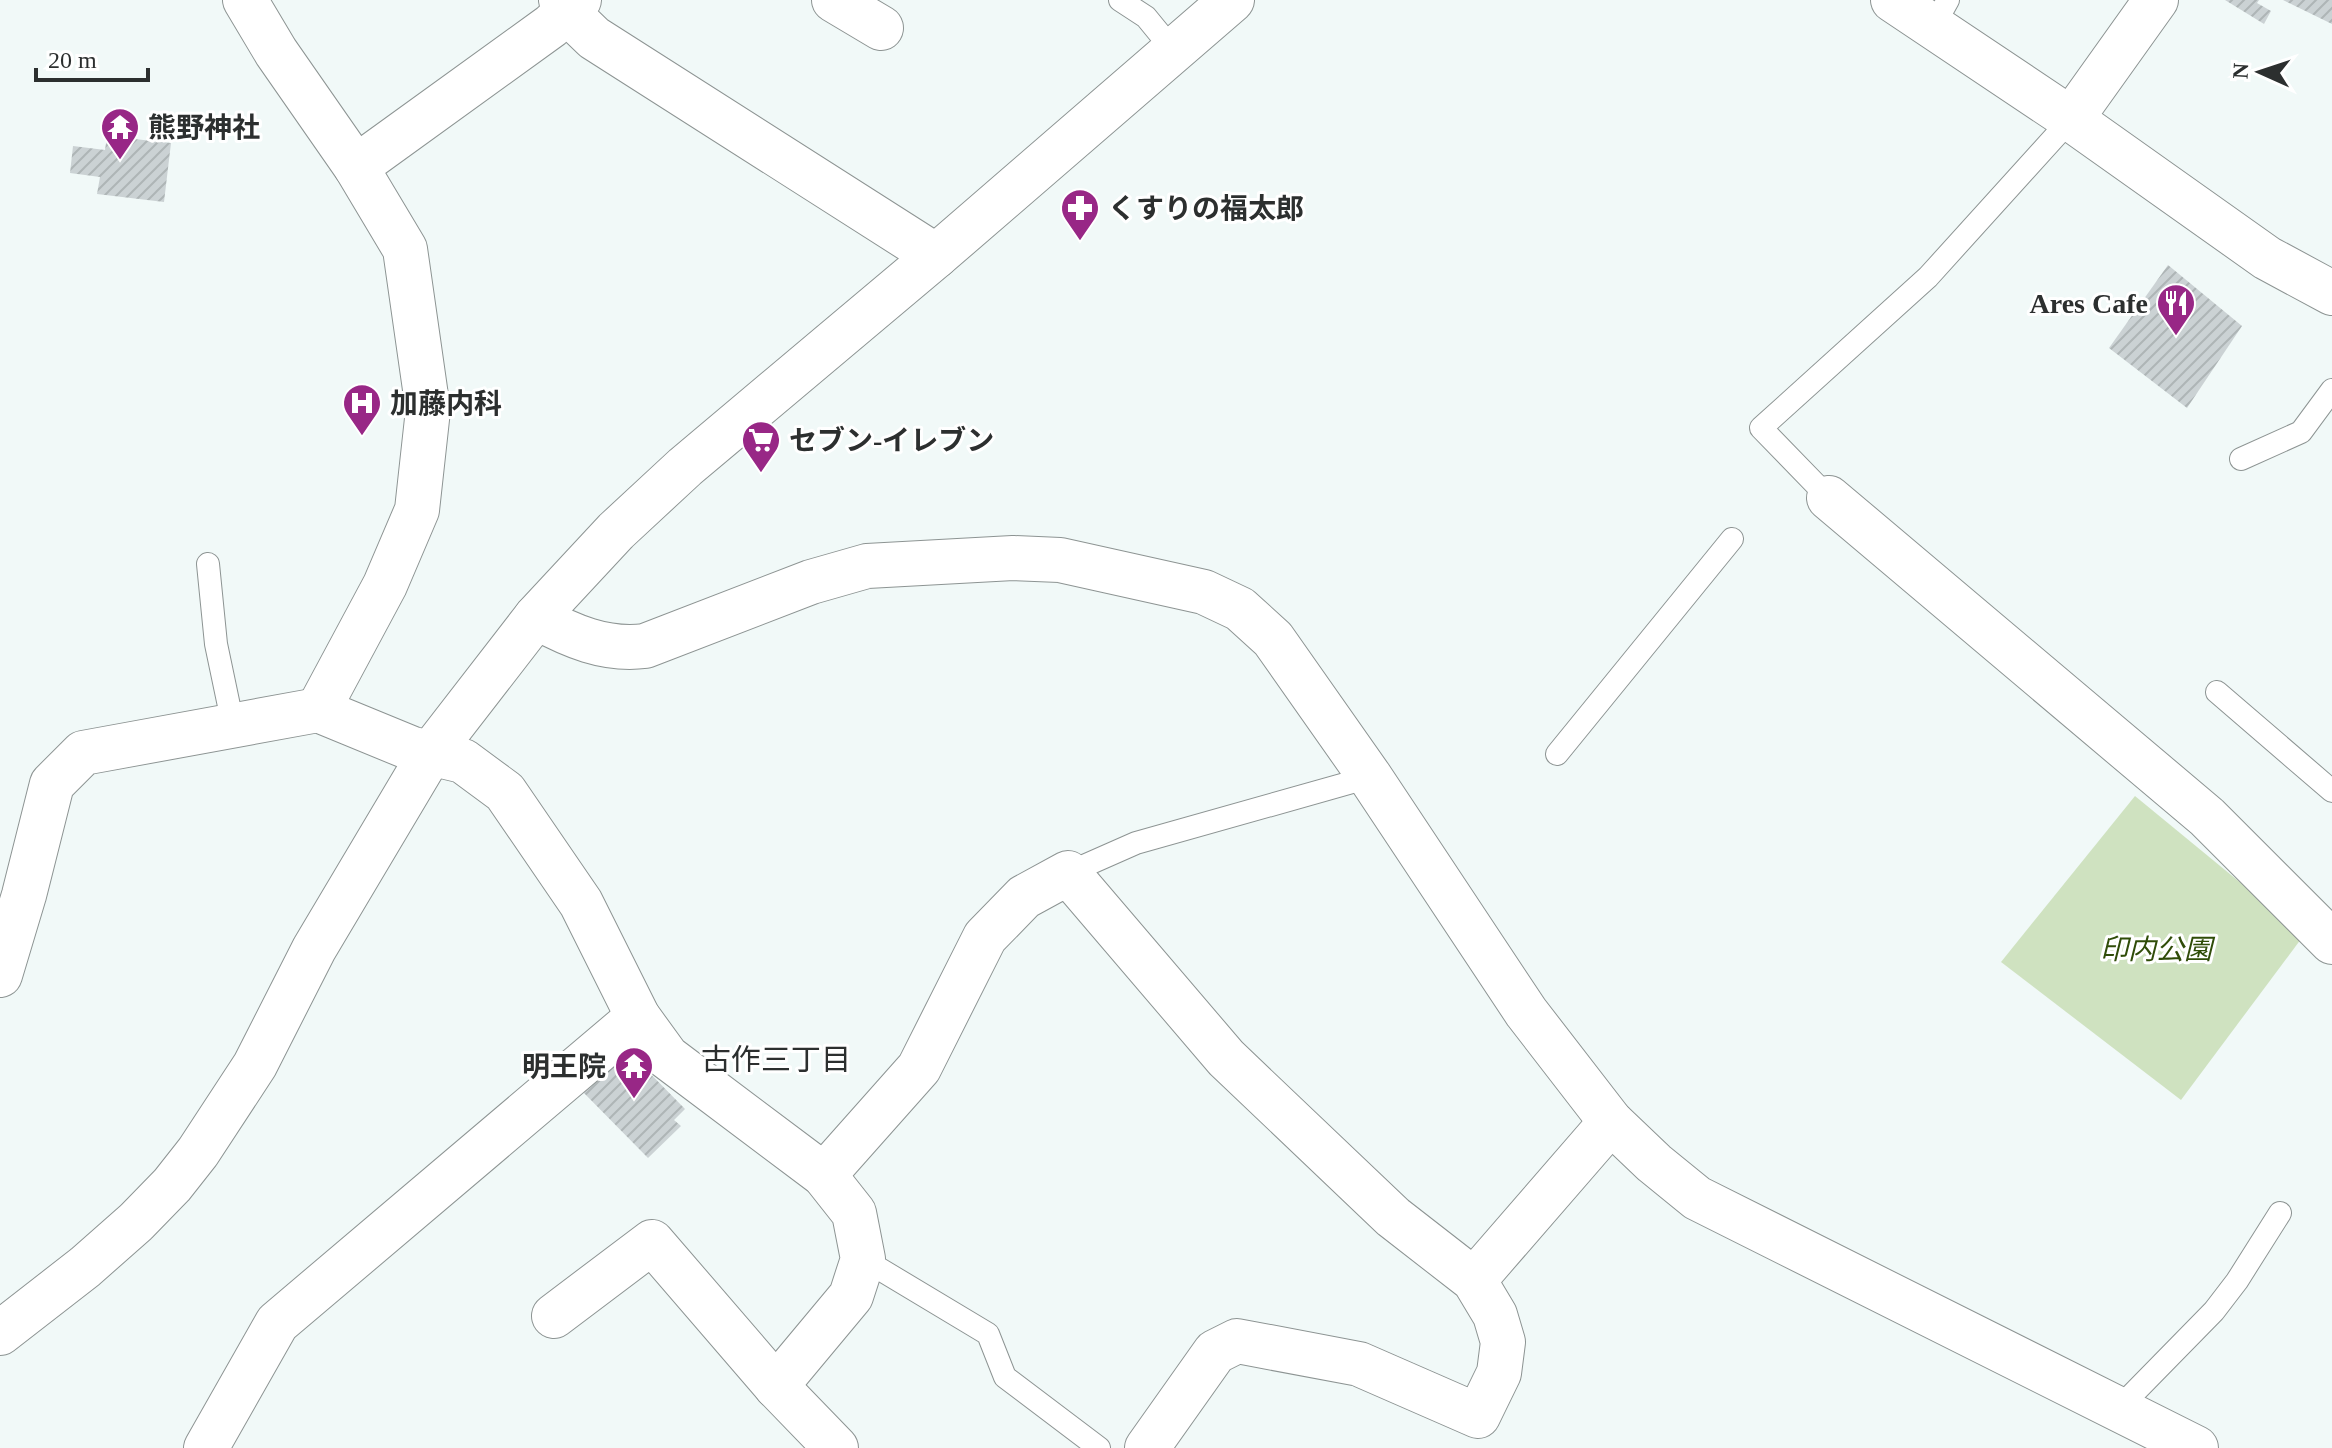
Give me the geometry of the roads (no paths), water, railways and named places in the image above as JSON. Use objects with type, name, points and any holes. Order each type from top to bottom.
[{"type":"street","points":[[245,0],[276,52],[356,167],[405,249],[428,410],[417,510],[385,585],[318,710]]},
{"type":"street","points":[[834,0],[881,28]]},
{"type":"street","points":[[0,1333],[85,1267],[136,1222],[172,1185],[198,1152],[255,1065],[314,949],[430,754],[536,617],[616,531],[685,467],[936,256],[1232,0]]},
{"type":"street","points":[[1893,0],[1941,13],[2071,119],[2267,258],[2332,293]]},
{"type":"street","points":[[2071,119],[2156,0]]},
{"type":"street","points":[[356,167],[569,4],[594,38],[936,256]]},
{"type":"street","points":[[1829,498],[2207,817],[2332,942]]},
{"type":"street","points":[[536,617],[569,635],[624,649],[666,639],[811,582],[867,566],[1013,558],[1060,560],[1204,592],[1240,609],[1273,639],[1370,777],[1526,1012],[1611,1122],[1654,1163],[1697,1198],[2196,1448]]},
{"type":"street","points":[[0,975],[52,784],[83,753],[318,710],[430,754],[463,761],[505,792],[581,903],[638,1017],[667,1057],[824,1175],[854,1213],[863,1259],[851,1296],[776,1386]]},
{"type":"street","points":[[824,1175],[919,1068],[985,937],[1024,897],[1068,873],[1226,1058],[1393,1217],[1474,1280],[1495,1315],[1503,1342],[1499,1373],[1478,1416],[1359,1364],[1237,1341],[1215,1352],[1147,1448]]},
{"type":"street","points":[[206,1448],[277,1323],[638,1017]]},
{"type":"street","points":[[1474,1280],[1611,1122]]},
{"type":"street","points":[[554,1316],[652,1242],[776,1386],[836,1448]]},
{"type":"lane","points":[[1120,0],[1146,17],[1173,50]]},
{"type":"lane","points":[[1829,498],[1761,428],[1928,277],[2071,119]]},
{"type":"lane","points":[[2241,459],[2301,432],[2332,390]]},
{"type":"lane","points":[[1557,754],[1732,539]]},
{"type":"lane","points":[[208,564],[216,644],[233,725]]},
{"type":"lane","points":[[2217,692],[2332,791]]},
{"type":"lane","points":[[1068,873],[1136,843],[1370,777]]},
{"type":"lane","points":[[2117,1410],[2214,1311],[2280,1213]]},
{"type":"lane","points":[[863,1259],[988,1334],[1005,1377],[1099,1448]]},
{"type":"place","name":"熊野神社","points":[[120,161]]},
{"type":"place","name":"くすりの福太郎","points":[[1080,242]]},
{"type":"place","name":"Ares Cafe","points":[[2176,337]]},
{"type":"place","name":"加藤内科","points":[[362,437]]},
{"type":"place","name":"セブン-イレブン","points":[[761,474]]},
{"type":"place","name":"明王院","points":[[634,1100]]},
{"type":"district","name":"古作三丁目","points":[[776,1060]]},
{"type":"park label","name":"印内公園","points":[[2156,949]]}]
